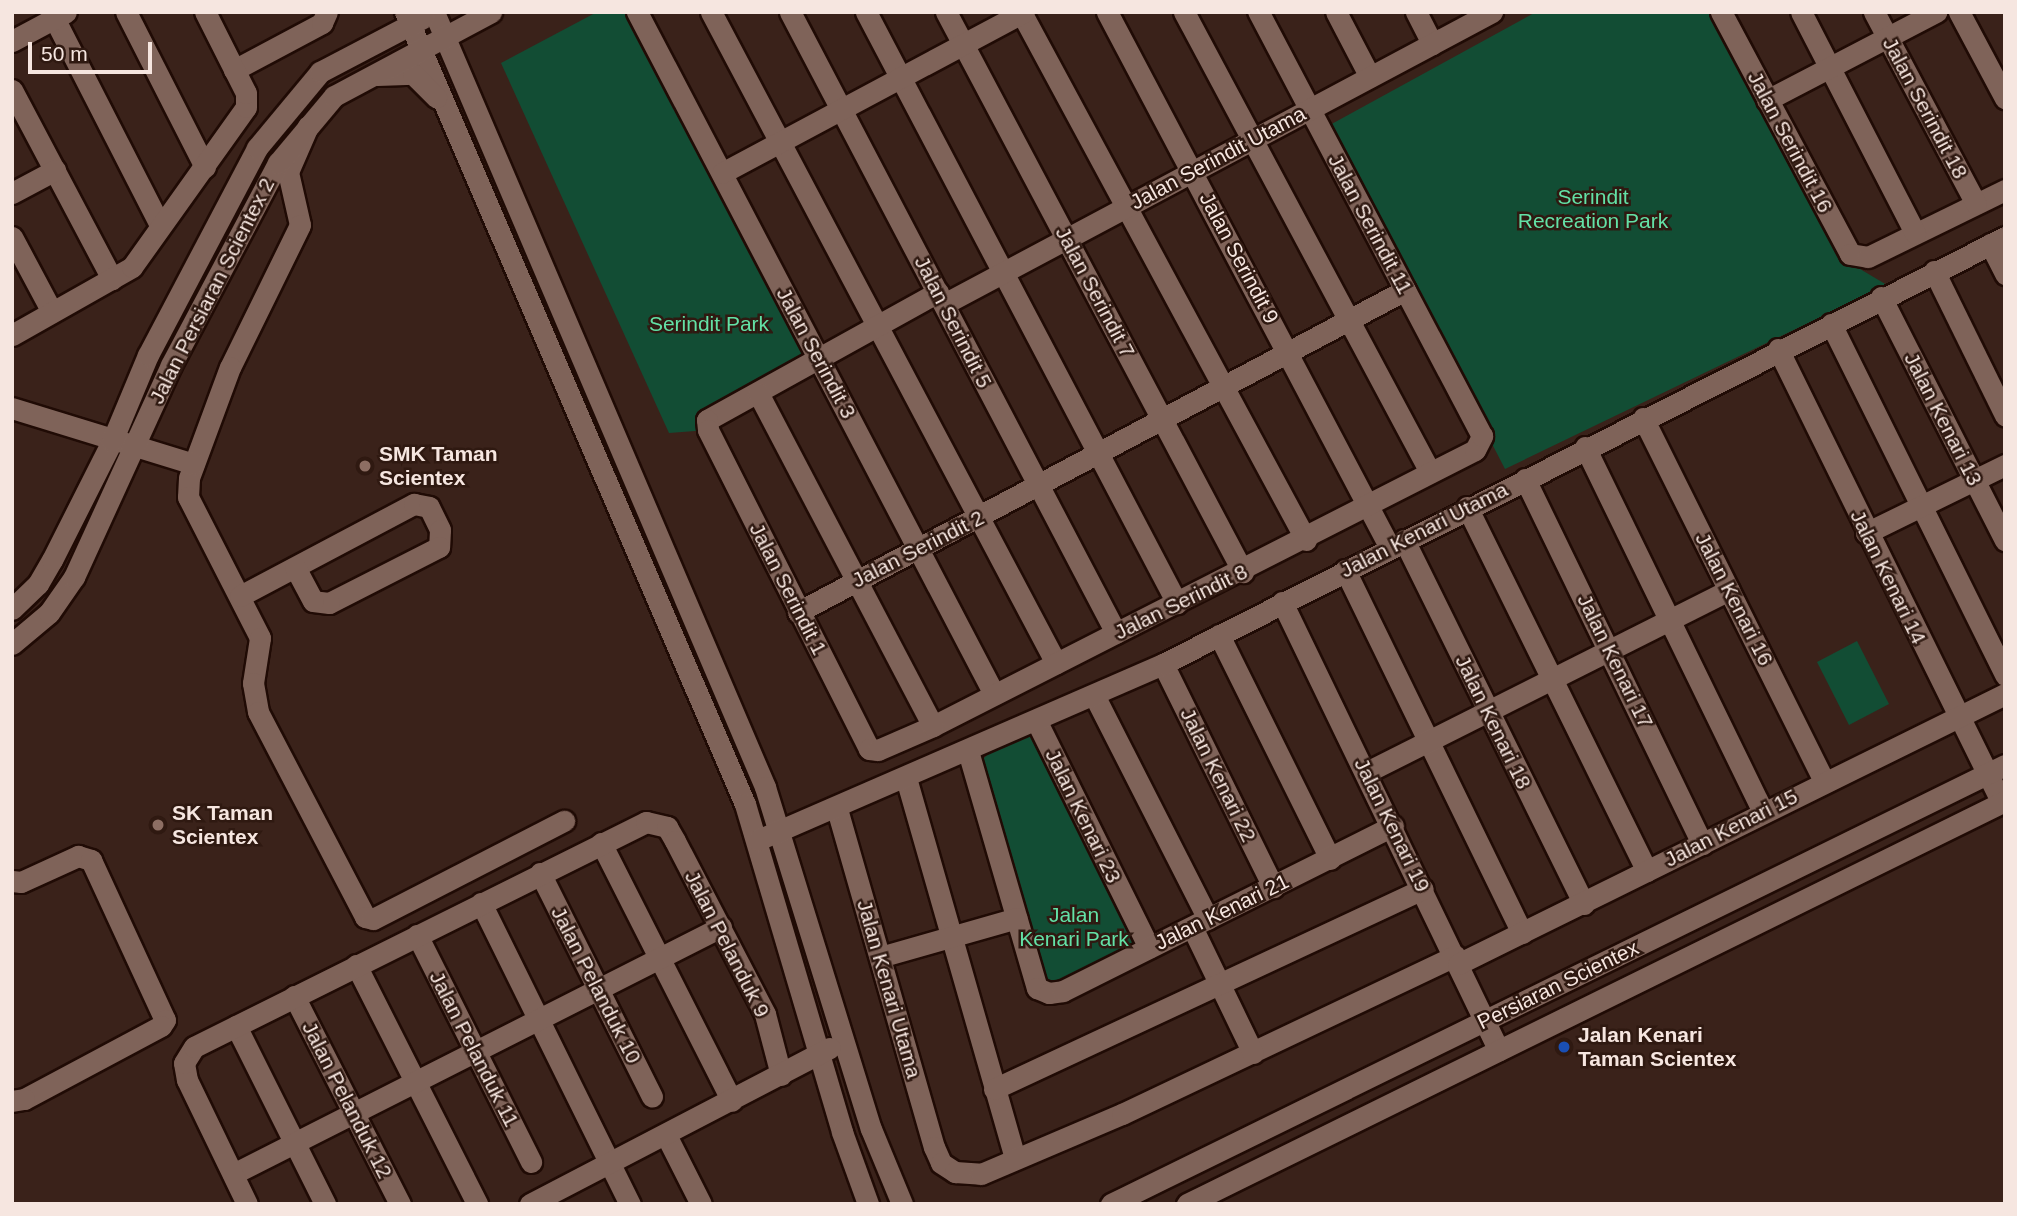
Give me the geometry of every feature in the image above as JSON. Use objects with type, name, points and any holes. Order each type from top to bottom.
[{"type":"street","points":[[126,12],[205,167]]},
{"type":"street","points":[[12,335],[132,267],[160,225],[205,167],[248,100],[205,12]]},
{"type":"street","points":[[434,12],[765,787],[871,1129],[902,1204]]},
{"type":"street","name":"Jalan Persiaran Scientex 2","points":[[12,608],[38,584],[112,441],[148,355],[257,148],[320,72],[408,18],[434,12]]},
{"type":"street","name":"Jalan Persiaran Scientex 2","points":[[12,644],[59,602],[136,447],[171,365],[237,235],[278,163],[334,96],[491,12]]},
{"type":"street","name":"Jalan Serindit 3","points":[[637,12],[995,694]]},
{"type":"street","points":[[711,12],[1056,663]]},
{"type":"street","name":"Jalan Serindit 5","points":[[790,12],[1116,633]]},
{"type":"street","points":[[866,12],[1177,603]]},
{"type":"street","name":"Jalan Serindit 7","points":[[946,12],[1243,572]]},
{"type":"street","name":"Jalan Serindit 9","points":[[1107,12],[1194,171],[1368,505]]},
{"type":"street","points":[[1184,12],[1430,472]]},
{"type":"street","name":"Jalan Serindit 11","points":[[1258,12],[1482,436]]},
{"type":"street","points":[[1336,12],[1370,77]]},
{"type":"street","points":[[1416,12],[1432,44]]},
{"type":"street","name":"Jalan Serindit 16","points":[[1721,12],[1850,254],[1868,257],[1915,233]]},
{"type":"street","points":[[1801,12],[1915,233],[2005,190]]},
{"type":"street","name":"Jalan Serindit 18","points":[[1874,12],[1976,204]]},
{"type":"street","points":[[1767,100],[1936,12]]},
{"type":"street","points":[[1959,12],[2005,97]]},
{"type":"street","points":[[722,173],[841,107],[1022,13],[1307,540]]},
{"type":"street","name":"Jalan Serindit Utama","points":[[708,430],[707,420],[877,326],[1003,272],[1491,13]]},
{"type":"street","points":[[12,41],[57,14],[160,225]]},
{"type":"street","points":[[234,70],[324,18]]},
{"type":"street","points":[[408,18],[758,840],[820,1056],[868,1204]]},
{"type":"street","points":[[368,76],[413,74],[432,91],[458,131]]},
{"type":"street","points":[[12,90],[111,279]]},
{"type":"street","points":[[308,126],[288,172],[300,225],[230,367],[194,464],[188,497],[260,638],[253,683],[258,712],[365,917],[373,919],[564,821]]},
{"type":"street","points":[[12,192],[55,170]]},
{"type":"street","points":[[12,237],[52,312]]},
{"type":"street","points":[[1997,240],[2005,274]]},
{"type":"street","name":"Jalan Kenari Utama","points":[[758,840],[1037,722],[1163,664],[1345,569],[1997,240]]},
{"type":"street","points":[[1934,271],[2005,415]]},
{"type":"street","name":"Jalan Serindit 2","points":[[798,612],[979,518],[1098,452],[1225,389],[1405,290]]},
{"type":"street","name":"Jalan Kenari 13","points":[[1881,297],[2005,540]]},
{"type":"street","points":[[1831,324],[2005,675]]},
{"type":"street","name":"Jalan Kenari 14","points":[[1778,349],[1957,717],[1996,769],[2003,802]]},
{"type":"street","points":[[758,393],[933,726]]},
{"type":"street","points":[[12,408],[112,441],[194,464]]},
{"type":"street","name":"Jalan Kenari 16","points":[[1643,418],[1824,781]]},
{"type":"street","name":"Jalan Serindit 1","points":[[708,430],[869,749]]},
{"type":"street","name":"Jalan Serindit 8","points":[[869,749],[878,750],[933,726],[1307,540],[1475,450],[1482,436]]},
{"type":"street","points":[[1585,447],[1763,812]]},
{"type":"street","points":[[1866,533],[2005,465]]},
{"type":"street","name":"Jalan Kenari 17","points":[[1525,478],[1702,844]]},
{"type":"street","points":[[240,596],[295,566],[414,504],[429,507],[440,530],[439,547],[329,603],[313,601],[295,566]]},
{"type":"street","name":"Jalan Kenari 18","points":[[1368,505],[1397,543],[1488,713],[1584,904]]},
{"type":"street","points":[[1467,508],[1647,871]]},
{"type":"street","points":[[1345,569],[1522,933]]},
{"type":"street","points":[[1367,772],[1729,590]]},
{"type":"street","name":"Jalan Kenari 19","points":[[1282,602],[1367,772],[1499,1050]]},
{"type":"street","points":[[1219,635],[1330,859]]},
{"type":"street","name":"Jalan Kenari 22","points":[[1163,664],[1273,887]]},
{"type":"street","name":"Jalan Kenari 15","points":[[945,1167],[981,1174],[1456,960],[1522,933],[1824,781],[2005,694]]},
{"type":"street","points":[[1094,695],[1200,923],[1218,984],[1252,1053]]},
{"type":"street","name":"Jalan Kenari 23","points":[[1037,722],[1149,948]]},
{"type":"street","points":[[880,957],[951,933],[1017,918],[968,751]]},
{"type":"street","name":"Persiaran Scientex","points":[[1111,1204],[1996,769]]},
{"type":"street","points":[[906,778],[1015,1159]]},
{"type":"street","name":"Persiaran Scientex","points":[[1187,1204],[2003,802]]},
{"type":"street","name":"Jalan Kenari Utama","points":[[837,808],[934,1147],[945,1167]]},
{"type":"street","name":"Jalan Pelanduk 9","points":[[601,843],[646,822],[656,822],[667,827],[765,1014],[781,1075]]},
{"type":"street","name":"Jalan Kenari 21","points":[[1017,918],[1037,988],[1049,993],[1063,991],[1393,826]]},
{"type":"street","points":[[242,1202],[233,1174],[187,1080],[184,1063],[194,1047],[601,843],[732,1101]]},
{"type":"street","points":[[12,881],[21,883],[78,856],[90,860],[165,1020],[161,1026],[24,1099],[12,1101]]},
{"type":"street","name":"Jalan Pelanduk 10","points":[[540,873],[652,1097]]},
{"type":"street","points":[[994,1089],[1423,889]]},
{"type":"street","points":[[481,903],[630,1204]]},
{"type":"street","points":[[233,1174],[721,927]]},
{"type":"street","name":"Jalan Pelanduk 11","points":[[417,935],[531,1163]]},
{"type":"street","points":[[356,965],[477,1204]]},
{"type":"street","name":"Jalan Pelanduk 12","points":[[294,996],[401,1204]]},
{"type":"street","points":[[543,1201],[610,1163],[820,1056],[833,1041],[832,1002]]},
{"type":"street","points":[[236,1026],[325,1204]]},
{"type":"street","points":[[666,1135],[701,1204]]},
{"type":"green space","name":"Serindit Park","points":[[597,12],[637,12],[820,359],[708,430],[669,433],[501,63]]},
{"type":"green space","name":"Serindit Recreation Park","points":[[1536,12],[1728,12],[1860,269],[1887,285],[1505,469],[1328,126]]},
{"type":"green space","points":[[1857,641],[1889,704],[1849,725],[1817,662]]},
{"type":"green space","name":"Jalan Kenari Park","points":[[1034,733],[1135,939],[1137,954],[1049,993],[981,783],[982,760],[999,743]]},
{"type":"place","name":"SMK Taman Scientex","points":[[365,466]]},
{"type":"place","name":"SK Taman Scientex","points":[[158,825]]},
{"type":"place","name":"Jalan Kenari Taman Scientex","points":[[1564,1047]]}]
